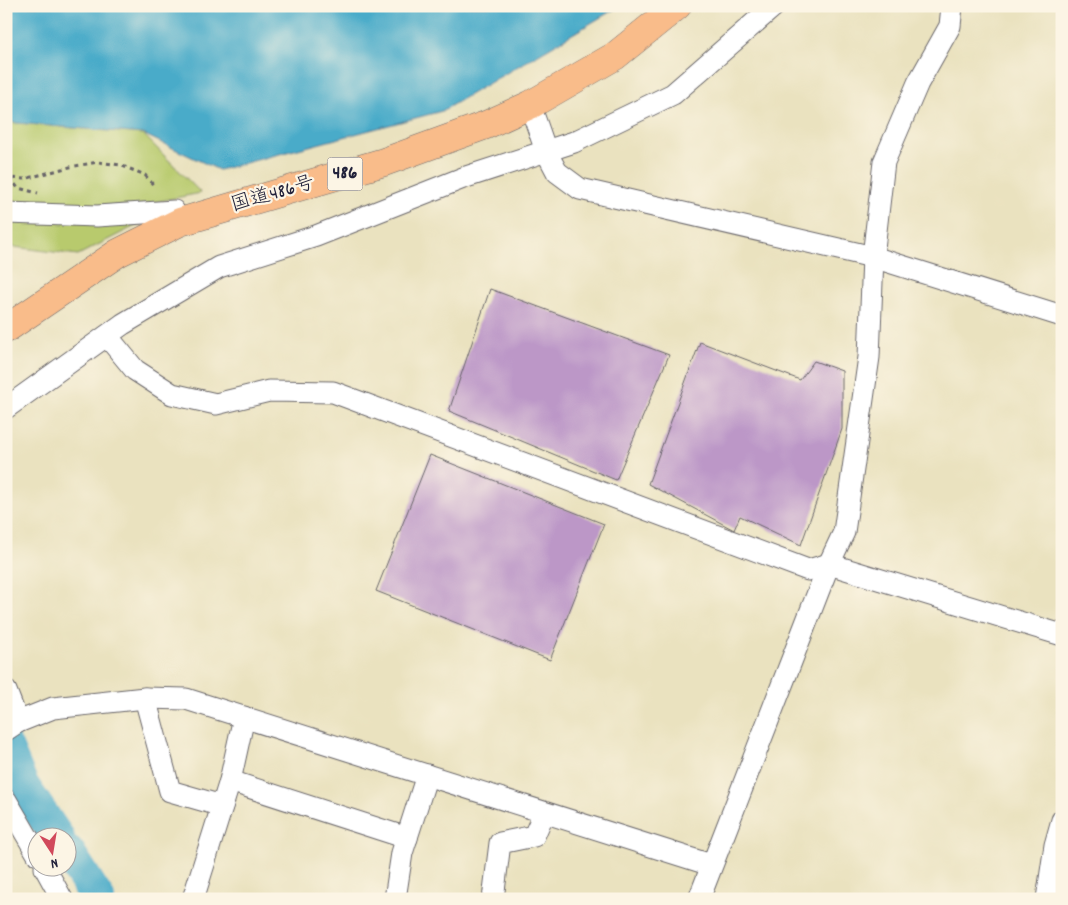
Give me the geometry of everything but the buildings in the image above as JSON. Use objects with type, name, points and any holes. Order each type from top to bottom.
[{"type":"highway","name":"国道486号","points":[[6,329],[118,253],[180,222],[384,162],[486,125],[530,106],[615,56],[677,6]]},
{"type":"street","points":[[6,408],[123,324],[220,268],[316,236],[463,178],[574,142],[673,94],[774,6]]},
{"type":"street","points":[[699,899],[829,564],[844,532],[869,357],[873,257],[884,162],[918,83],[950,26],[952,6]]},
{"type":"street","points":[[530,106],[546,152],[557,172],[580,189],[873,257],[1062,316]]},
{"type":"street","points":[[6,213],[97,216],[174,211],[180,222]]},
{"type":"street","points":[[107,336],[135,370],[172,394],[216,404],[269,391],[333,392],[808,570],[829,564],[1062,635]]},
{"type":"street","points":[[6,691],[12,726],[54,708],[145,698],[186,699],[711,866]]},
{"type":"street","points":[[145,698],[170,791],[222,806]]},
{"type":"street","points":[[193,899],[230,780],[244,717]]},
{"type":"street","points":[[396,899],[402,853],[426,775]]},
{"type":"street","points":[[230,780],[407,838]]},
{"type":"street","points":[[6,800],[28,838]]},
{"type":"street","points":[[492,899],[500,843],[534,836],[544,812]]},
{"type":"street","points":[[1047,899],[1055,845],[1062,820]]},
{"type":"street","points":[[50,878],[62,899]]},
{"type":"path","points":[[6,176],[24,179],[98,162],[120,165],[137,172],[145,176],[155,187]]},
{"type":"green space","points":[[6,122],[143,134],[201,193],[134,206],[6,205]]},
{"type":"green space","points":[[6,218],[143,222],[78,255],[6,246]]},
{"type":"water","points":[[6,6],[620,6],[442,111],[219,170],[143,134],[6,122]]},
{"type":"waterway","points":[[6,747],[22,785],[51,828]]},
{"type":"waterway","points":[[78,868],[98,899]]}]
